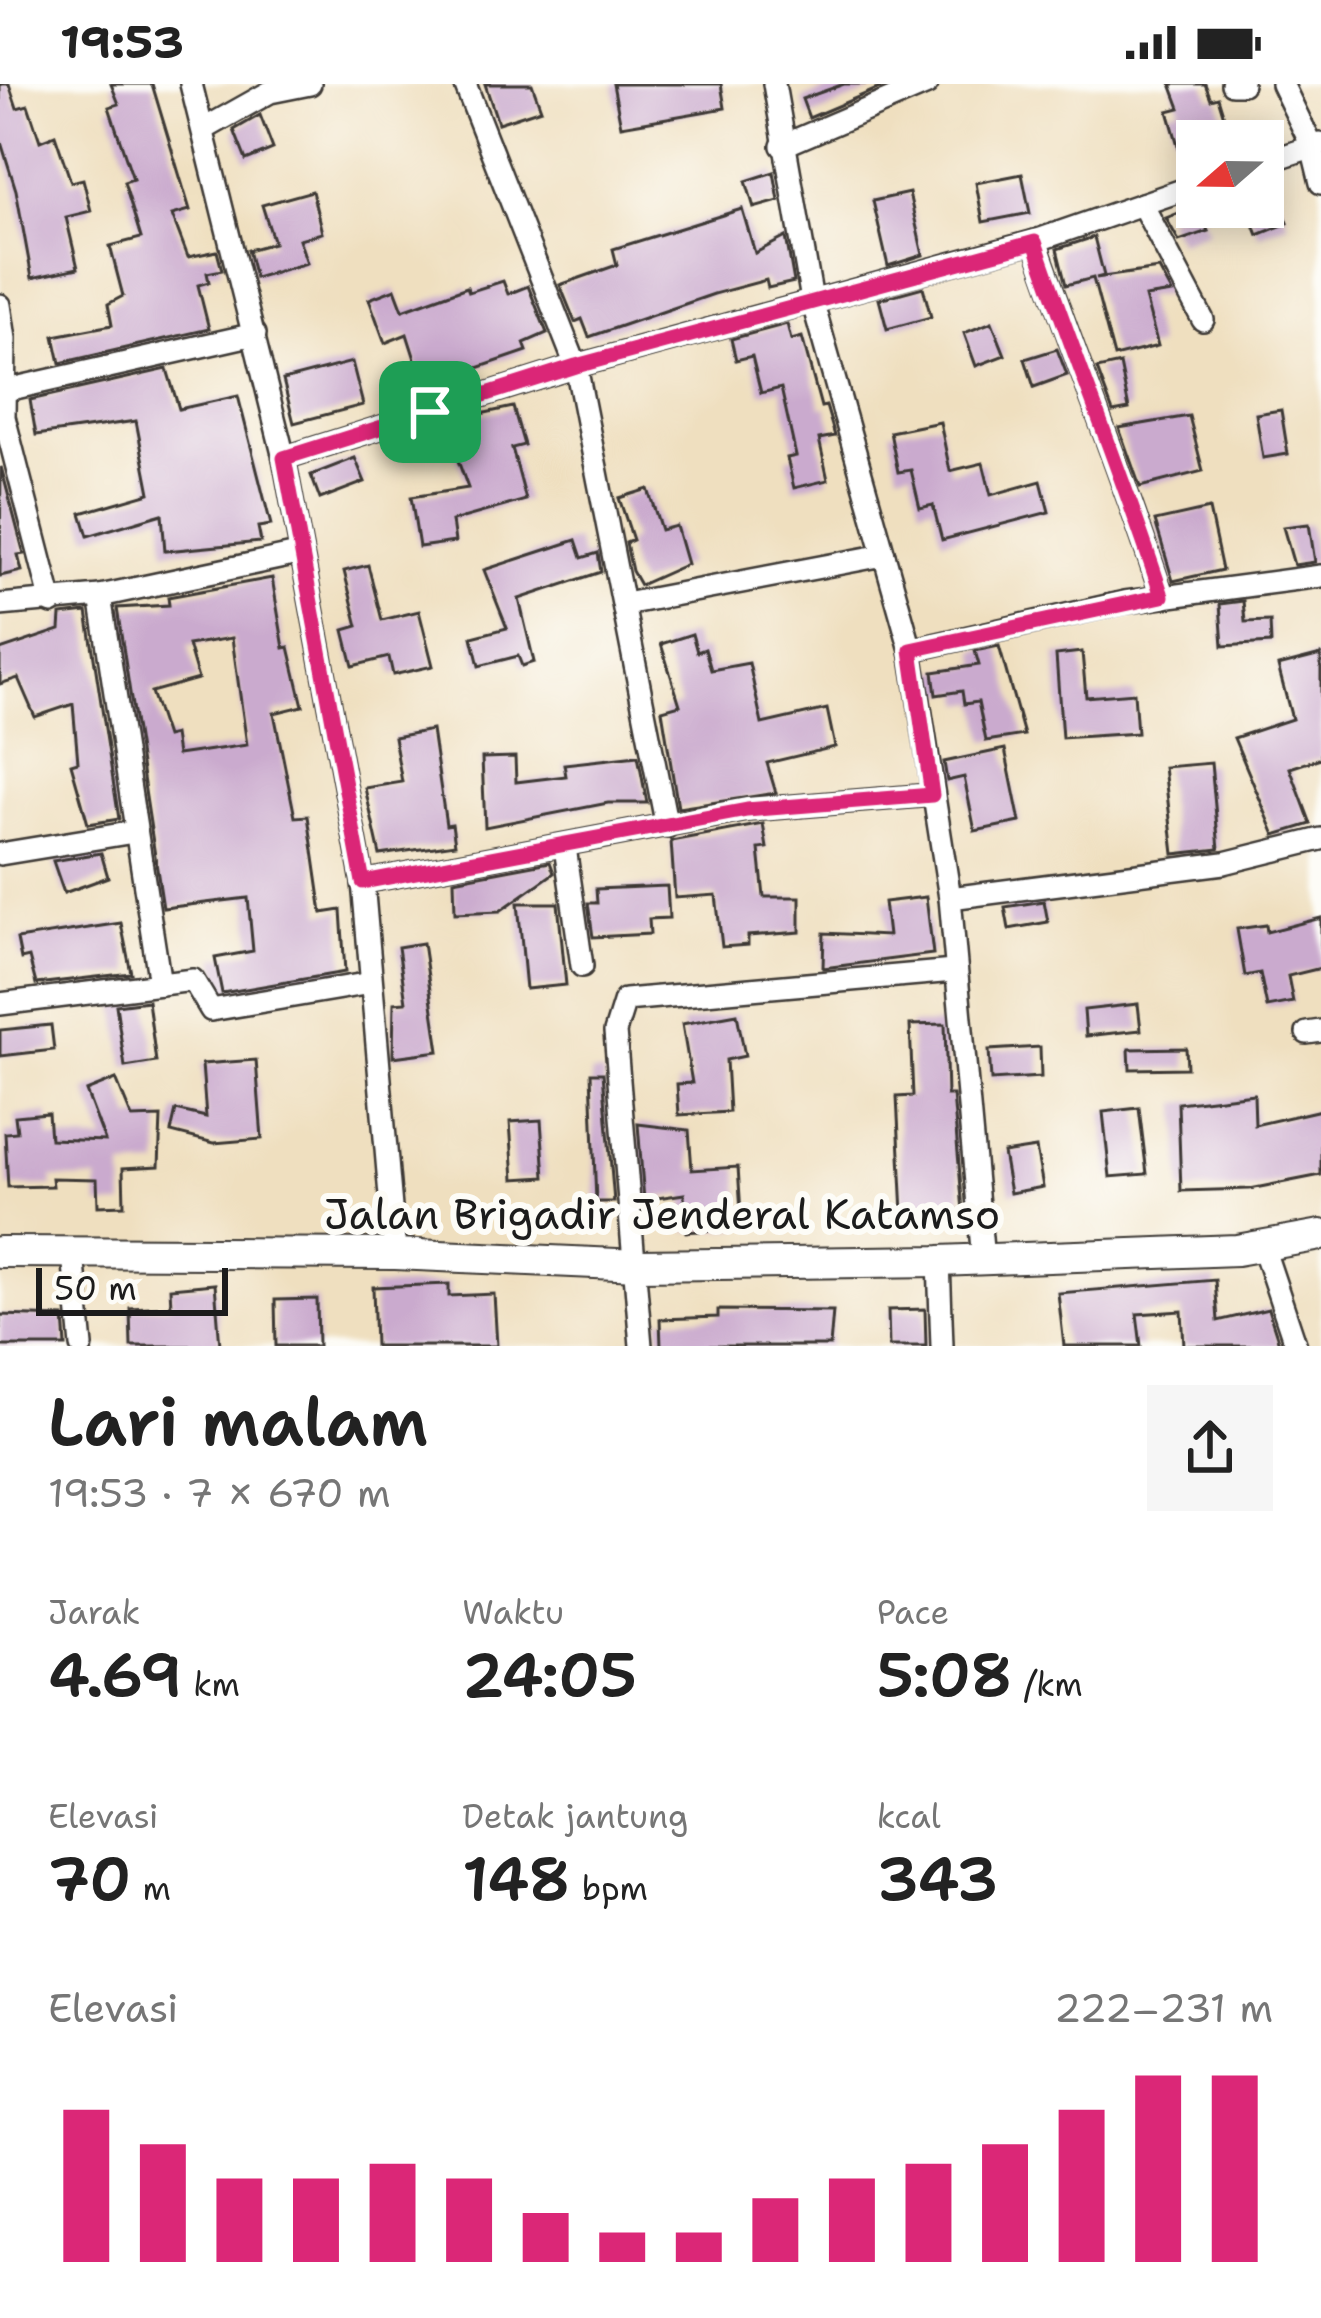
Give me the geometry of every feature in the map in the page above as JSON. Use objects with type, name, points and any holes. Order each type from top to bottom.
[{"type":"main road","name":"Jalan Brigadir Jenderal Katamso","points":[[0,1252],[395,1254],[639,1265],[983,1260],[1263,1247],[1321,1235]]},
{"type":"street","points":[[191,84],[206,128],[284,458],[298,554],[363,882],[395,1254]]},
{"type":"street","points":[[206,128],[270,92],[310,84]]},
{"type":"street","points":[[465,84],[576,366],[668,827]]},
{"type":"street","points":[[774,84],[812,300],[911,650],[950,898],[983,1260]]},
{"type":"street","points":[[782,146],[927,84]]},
{"type":"street","points":[[1232,84],[1242,84]]},
{"type":"street","points":[[1282,84],[1316,145],[1321,183]]},
{"type":"street","points":[[1284,156],[1316,145]]},
{"type":"street","points":[[284,458],[576,366],[1035,242],[1176,192]]},
{"type":"street","points":[[1142,204],[1203,320]]},
{"type":"street","points":[[1035,242],[1096,418],[1113,446],[1162,596]]},
{"type":"street","points":[[0,305],[4,417],[52,603]]},
{"type":"street","points":[[2,391],[255,334]]},
{"type":"street","points":[[0,604],[100,596],[298,554]]},
{"type":"street","points":[[625,604],[884,555]]},
{"type":"street","points":[[911,650],[1162,596],[1321,576]]},
{"type":"street","points":[[100,596],[126,739],[134,832],[160,984]]},
{"type":"street","points":[[363,882],[747,810],[932,795]]},
{"type":"street","points":[[0,854],[134,832]]},
{"type":"street","points":[[950,898],[1224,863],[1321,838]]},
{"type":"street","points":[[565,847],[582,966]]},
{"type":"street","points":[[641,1346],[639,1265],[615,1032],[625,1000],[954,971]]},
{"type":"street","points":[[0,1004],[193,980],[211,1010],[371,983]]},
{"type":"street","points":[[1263,1247],[1296,1346]]},
{"type":"street","points":[[73,1254],[82,1346]]},
{"type":"street","points":[[939,1261],[942,1346]]},
{"type":"building","points":[[0,84],[9,84],[17,108],[28,105],[40,141],[55,135],[71,182],[83,179],[91,211],[66,217],[78,268],[32,278],[16,190],[0,139]]},
{"type":"building","points":[[111,84],[152,84],[190,210],[172,215],[188,257],[217,251],[222,270],[207,273],[209,282],[198,285],[209,329],[60,363],[54,336],[112,325],[108,304],[123,296],[110,246],[141,238],[124,182],[133,179],[109,107],[119,104]]},
{"type":"building","points":[[485,84],[532,84],[541,109],[498,123]]},
{"type":"building","points":[[613,84],[721,84],[725,108],[621,126]]},
{"type":"building","points":[[844,84],[889,84],[809,118],[802,99]]},
{"type":"building","points":[[1171,84],[1205,84],[1211,99],[1218,97],[1225,120],[1176,120],[1176,139],[1168,111],[1180,108]]},
{"type":"building","points":[[260,115],[273,149],[246,160],[234,130]]},
{"type":"building","points":[[774,172],[779,201],[754,208],[746,181]]},
{"type":"building","points":[[1022,174],[1030,213],[983,222],[976,183]]},
{"type":"building","points":[[312,191],[322,233],[299,239],[307,263],[255,278],[248,250],[274,243],[262,205]]},
{"type":"building","points":[[909,193],[923,255],[888,266],[873,201]]},
{"type":"building","points":[[742,209],[755,253],[786,237],[794,282],[768,288],[766,280],[589,337],[582,319],[575,322],[560,285],[617,265],[613,249]]},
{"type":"building","points":[[1176,214],[1176,228],[1208,231],[1179,241],[1166,218]]},
{"type":"building","points":[[1094,237],[1104,276],[1096,278],[1159,269],[1172,293],[1145,297],[1158,346],[1114,357],[1093,278],[1066,285],[1057,249]]},
{"type":"building","points":[[503,281],[508,294],[528,286],[547,333],[524,343],[527,351],[431,384],[430,379],[422,381],[407,334],[385,343],[369,299],[395,289],[403,310],[467,287],[469,292]]},
{"type":"building","points":[[923,287],[931,317],[887,329],[879,299]]},
{"type":"building","points":[[992,322],[1005,355],[976,366],[964,333]]},
{"type":"building","points":[[787,324],[791,340],[802,337],[821,407],[826,406],[835,436],[819,439],[828,480],[794,488],[787,458],[796,456],[781,388],[761,393],[752,356],[736,360],[731,339]]},
{"type":"building","points":[[1057,349],[1067,375],[1034,387],[1025,359]]},
{"type":"building","points":[[352,362],[363,405],[294,423],[283,380]]},
{"type":"building","points":[[1120,364],[1129,409],[1113,412],[1097,369]]},
{"type":"building","points":[[167,369],[179,409],[238,396],[271,525],[258,527],[261,542],[165,551],[162,514],[88,536],[81,513],[150,493],[136,421],[36,435],[30,400]]},
{"type":"building","points":[[513,407],[524,445],[512,448],[526,500],[452,521],[455,542],[419,547],[411,497],[468,488],[446,428],[463,423],[462,418]]},
{"type":"building","points":[[1281,410],[1288,454],[1263,458],[1256,414]]},
{"type":"building","points":[[1189,416],[1203,471],[1140,487],[1119,428]]},
{"type":"building","points":[[940,422],[950,471],[983,463],[991,495],[1041,481],[1049,512],[942,540],[933,505],[920,508],[911,470],[898,472],[890,432]]},
{"type":"building","points":[[355,458],[365,482],[320,499],[311,475]]},
{"type":"building","points":[[1,467],[24,554],[18,555],[22,571],[0,576]]},
{"type":"building","points":[[648,489],[661,530],[676,526],[687,564],[640,585],[632,571],[626,543],[633,540],[619,498]]},
{"type":"building","points":[[1209,509],[1222,570],[1173,581],[1155,521]]},
{"type":"building","points":[[1309,524],[1315,562],[1294,565],[1283,527]]},
{"type":"building","points":[[576,540],[582,558],[598,553],[601,572],[519,599],[534,662],[522,666],[518,656],[479,666],[472,637],[507,628],[484,570]]},
{"type":"building","points":[[368,565],[382,620],[419,611],[433,666],[393,675],[389,657],[353,666],[344,630],[358,626],[344,571]]},
{"type":"building","points":[[272,578],[284,648],[289,647],[303,706],[274,713],[295,817],[308,816],[322,913],[341,910],[345,972],[222,993],[215,958],[253,951],[248,898],[163,908],[117,608],[169,605],[168,597]],"holes":[[[232,638],[247,745],[177,755],[174,735],[166,737],[151,692],[198,679],[188,645]]]},
{"type":"building","points":[[1243,601],[1245,622],[1270,621],[1271,643],[1223,646],[1220,604]]},
{"type":"building","points":[[87,612],[119,819],[88,824],[71,764],[78,762],[73,704],[35,717],[18,678],[0,684],[0,650],[60,630],[61,615]]},
{"type":"building","points":[[692,634],[697,652],[705,649],[711,670],[749,663],[762,724],[827,709],[835,747],[767,763],[776,793],[678,808],[662,710],[680,705],[661,644]]},
{"type":"building","points":[[999,646],[1024,735],[986,741],[978,702],[964,704],[962,691],[936,695],[933,672],[979,665],[975,651]]},
{"type":"building","points":[[1082,652],[1086,697],[1134,693],[1137,733],[1062,738],[1056,655]]},
{"type":"building","points":[[1321,655],[1321,758],[1290,768],[1311,824],[1275,835],[1234,738],[1292,719],[1278,666]]},
{"type":"building","points":[[432,730],[446,825],[452,824],[455,844],[380,855],[365,788],[402,782],[394,737]]},
{"type":"building","points":[[1005,749],[1020,822],[975,831],[964,777],[947,781],[944,762]]},
{"type":"building","points":[[638,756],[647,803],[608,803],[485,827],[482,758],[515,757],[516,782],[566,776],[564,764]]},
{"type":"building","points":[[1211,763],[1219,849],[1174,854],[1164,767]]},
{"type":"building","points":[[763,824],[767,848],[759,849],[764,897],[800,897],[800,932],[748,936],[748,945],[722,947],[716,895],[675,898],[671,841]]},
{"type":"building","points":[[101,853],[108,877],[64,893],[53,861]]},
{"type":"building","points":[[550,862],[554,873],[500,911],[455,913],[454,880]]},
{"type":"building","points":[[667,886],[669,918],[649,919],[650,934],[593,937],[588,903],[597,903],[596,889]]},
{"type":"building","points":[[926,897],[933,954],[823,968],[824,933],[888,936],[884,902]]},
{"type":"building","points":[[1044,901],[1048,922],[1009,929],[1005,907]]},
{"type":"building","points":[[518,903],[558,903],[566,985],[526,989]]},
{"type":"building","points":[[1321,918],[1321,968],[1288,976],[1293,1002],[1267,1007],[1260,973],[1245,976],[1237,929],[1266,925],[1267,932]]},
{"type":"building","points":[[121,923],[131,973],[36,984],[29,957],[21,959],[17,939]]},
{"type":"building","points":[[423,943],[439,1051],[393,1057],[394,1003],[406,1002],[398,947]]},
{"type":"building","points":[[148,1001],[156,1062],[125,1067],[116,1005]]},
{"type":"building","points":[[1138,1004],[1141,1030],[1086,1036],[1084,1010]]},
{"type":"building","points":[[737,1014],[745,1056],[726,1060],[729,1112],[679,1115],[677,1084],[692,1083],[682,1024]]},
{"type":"building","points":[[945,1024],[947,1095],[953,1095],[963,1211],[903,1213],[897,1097],[913,1096],[910,1025]]},
{"type":"building","points":[[51,1025],[54,1050],[0,1056],[0,1030]]},
{"type":"building","points":[[1040,1047],[1041,1077],[991,1080],[989,1050]]},
{"type":"building","points":[[1186,1048],[1187,1068],[1130,1069],[1129,1049]]},
{"type":"building","points":[[256,1060],[262,1139],[214,1143],[171,1132],[176,1110],[206,1117],[202,1064]]},
{"type":"building","points":[[591,1073],[603,1073],[614,1202],[596,1202]]},
{"type":"building","points":[[116,1079],[132,1118],[161,1117],[159,1166],[123,1168],[124,1205],[98,1206],[97,1179],[52,1178],[53,1186],[8,1187],[5,1133],[17,1132],[15,1116],[48,1113],[50,1139],[105,1141],[86,1091]]},
{"type":"building","points":[[1254,1094],[1255,1125],[1321,1110],[1321,1175],[1250,1189],[1181,1191],[1178,1103]]},
{"type":"building","points":[[1139,1108],[1147,1174],[1110,1177],[1103,1112]]},
{"type":"building","points":[[541,1120],[545,1177],[514,1179],[510,1122]]},
{"type":"building","points":[[638,1124],[689,1130],[692,1170],[738,1167],[742,1228],[686,1232],[684,1194],[644,1200]]},
{"type":"building","points":[[1036,1148],[1043,1187],[1010,1193],[1003,1153]]},
{"type":"building","points":[[1215,1280],[1218,1321],[1268,1309],[1280,1346],[1184,1346],[1182,1311],[1137,1314],[1141,1346],[1064,1346],[1058,1293]]},
{"type":"building","points":[[215,1284],[220,1346],[131,1346],[130,1308],[171,1306],[170,1288]]},
{"type":"building","points":[[449,1284],[449,1296],[494,1294],[497,1346],[375,1346],[373,1287]]},
{"type":"building","points":[[317,1299],[318,1346],[276,1346],[275,1300]]},
{"type":"building","points":[[925,1309],[926,1346],[889,1346],[888,1310]]},
{"type":"building","points":[[718,1310],[833,1311],[830,1346],[661,1346],[660,1319],[718,1317]]},
{"type":"building","points":[[0,1315],[64,1317],[66,1346],[0,1346]]},
{"type":"route","points":[[1035,242],[1096,418],[1113,446],[1162,596],[911,650],[932,795],[747,810],[363,882],[298,554],[284,458],[430,412],[576,366],[1035,242]]}]
